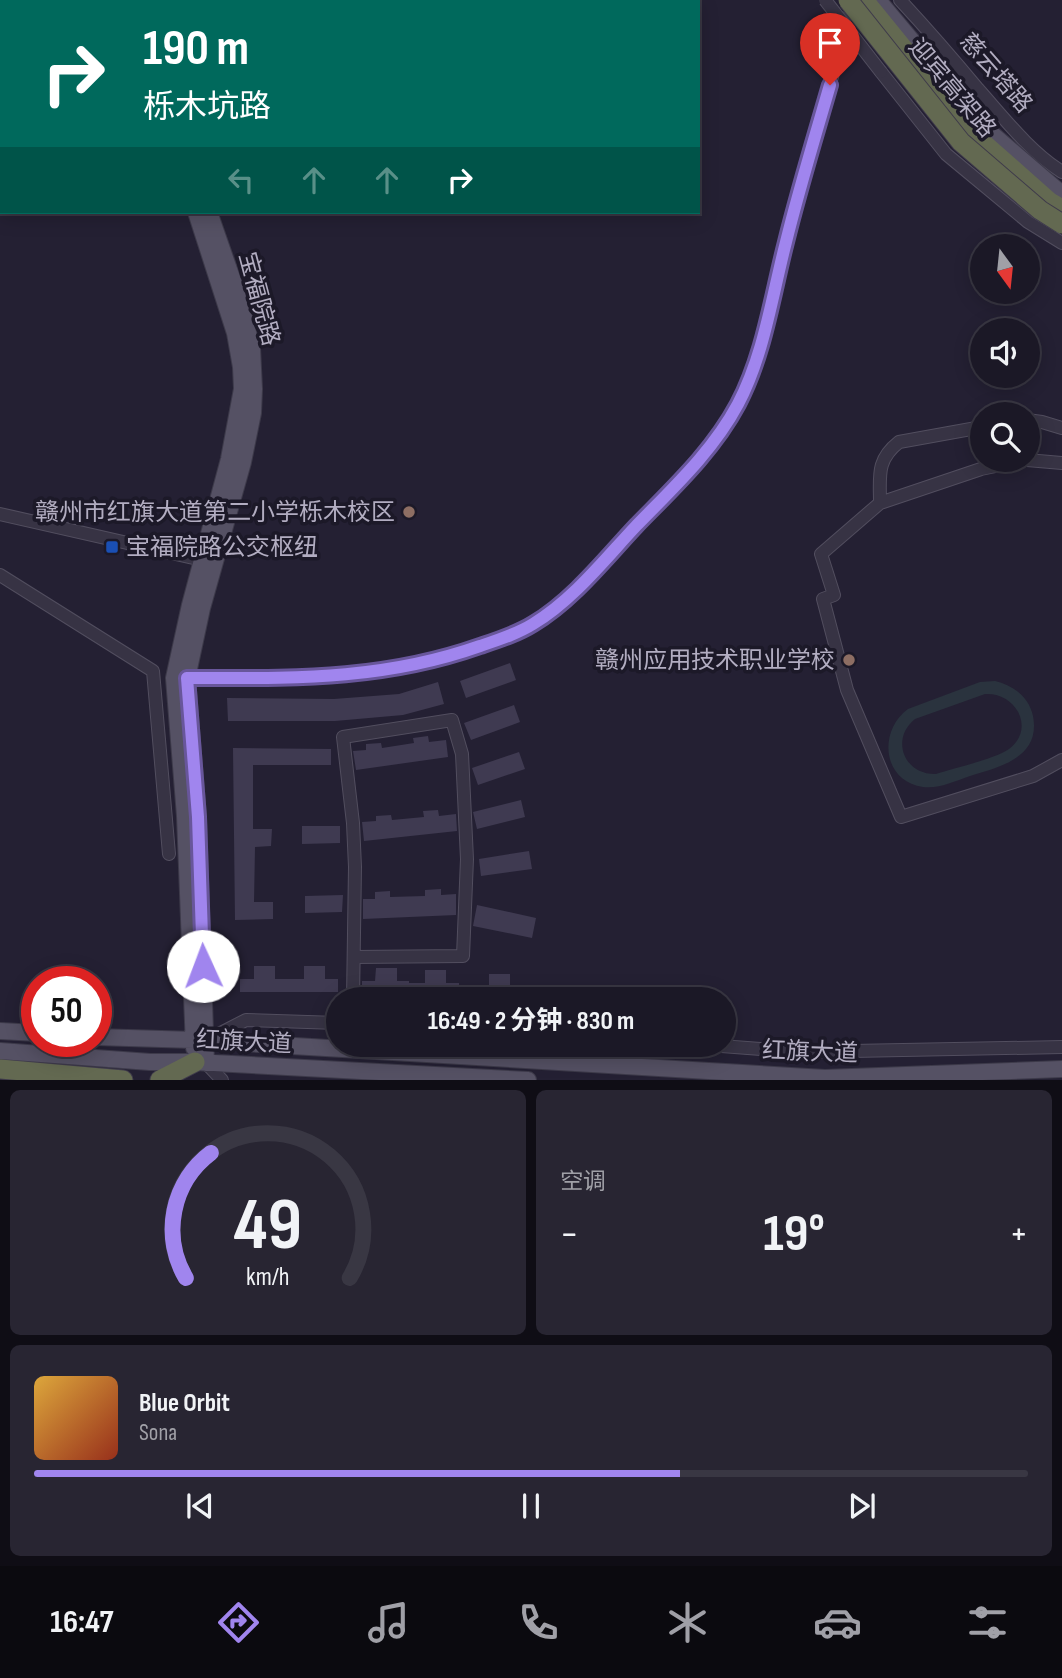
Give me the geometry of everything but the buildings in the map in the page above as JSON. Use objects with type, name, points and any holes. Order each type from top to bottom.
[{"type":"highway","name":"迎宾高架路","points":[[848,0],[961,142],[1040,211],[1062,224]]},
{"type":"highway","name":"迎宾高架路","points":[[864,0],[973,134],[1050,202],[1062,209]]},
{"type":"highway","points":[[160,1080],[201,1063]]},
{"type":"highway","points":[[0,1069],[123,1080]]},
{"type":"main road","name":"慈云塔路","points":[[878,0],[916,42],[984,127],[1062,194]]},
{"type":"main road","points":[[884,67],[953,148],[1035,218],[1062,235]]},
{"type":"main road","name":"宝福院路","points":[[197,214],[235,333],[242,367],[242,389],[232,447],[181,678],[198,817],[201,1063]]},
{"type":"main road","name":"宝福院路","points":[[208,561],[243,462],[253,413],[254,389],[252,348],[248,331],[210,214]]},
{"type":"main road","points":[[0,1031],[21,1032]]},
{"type":"main road","name":"红旗大道","points":[[112,1037],[200,1040],[825,1078],[1062,1069]]},
{"type":"main road","name":"红旗大道","points":[[0,1051],[150,1062],[528,1080]]},
{"type":"street","points":[[825,0],[884,67],[946,154],[1028,222],[1062,243]]},
{"type":"street","name":"慈云塔路","points":[[900,0],[998,112],[1044,160],[1062,172]]},
{"type":"street","points":[[181,678],[300,677],[387,671],[454,656],[501,639],[533,624],[562,602],[653,509],[713,442],[738,403],[759,352],[786,239],[837,59]]},
{"type":"street","points":[[1040,422],[1062,428]]},
{"type":"street","points":[[880,503],[881,461],[889,449],[900,442],[970,429]]},
{"type":"street","points":[[1040,461],[1062,463]]},
{"type":"street","points":[[974,472],[880,503],[821,554],[834,595],[823,599],[847,690],[901,817],[1033,776],[1062,760]]},
{"type":"street","points":[[0,513],[208,561]]},
{"type":"street","points":[[0,575],[153,671],[169,854]]},
{"type":"street","points":[[353,987],[354,823],[343,737],[452,720],[462,754],[467,859],[463,956],[354,957]]},
{"type":"street","points":[[200,1040],[246,1020],[326,1023]]},
{"type":"street","points":[[736,1047],[801,1052],[1062,1047]]},
{"type":"street","points":[[201,1063],[222,1080]]},
{"type":"shaded area","points":[[995,681],[1008,685],[1028,703],[1034,730],[1024,751],[994,769],[941,786],[923,787],[909,783],[892,765],[889,754],[892,730],[898,718],[908,709],[980,682]],"holes":[[[985,694],[1006,699],[1019,713],[1021,732],[1009,749],[984,760],[936,774],[925,773],[909,762],[904,754],[903,736],[915,719]]]},
{"type":"tunnel","points":[[837,59],[849,0]]},
{"type":"place","name":"赣州市红旗大道第二小学栎木校区","points":[[409,512]]},
{"type":"place","name":"宝福院路公交枢纽","points":[[112,547]]},
{"type":"place","name":"赣州应用技术职业学校","points":[[849,660]]},
{"type":"route","points":[[203,966],[198,817],[187,678],[290,678],[387,671],[454,656],[501,639],[533,624],[562,602],[653,509],[713,442],[738,403],[759,352],[786,239],[830,85]]}]
